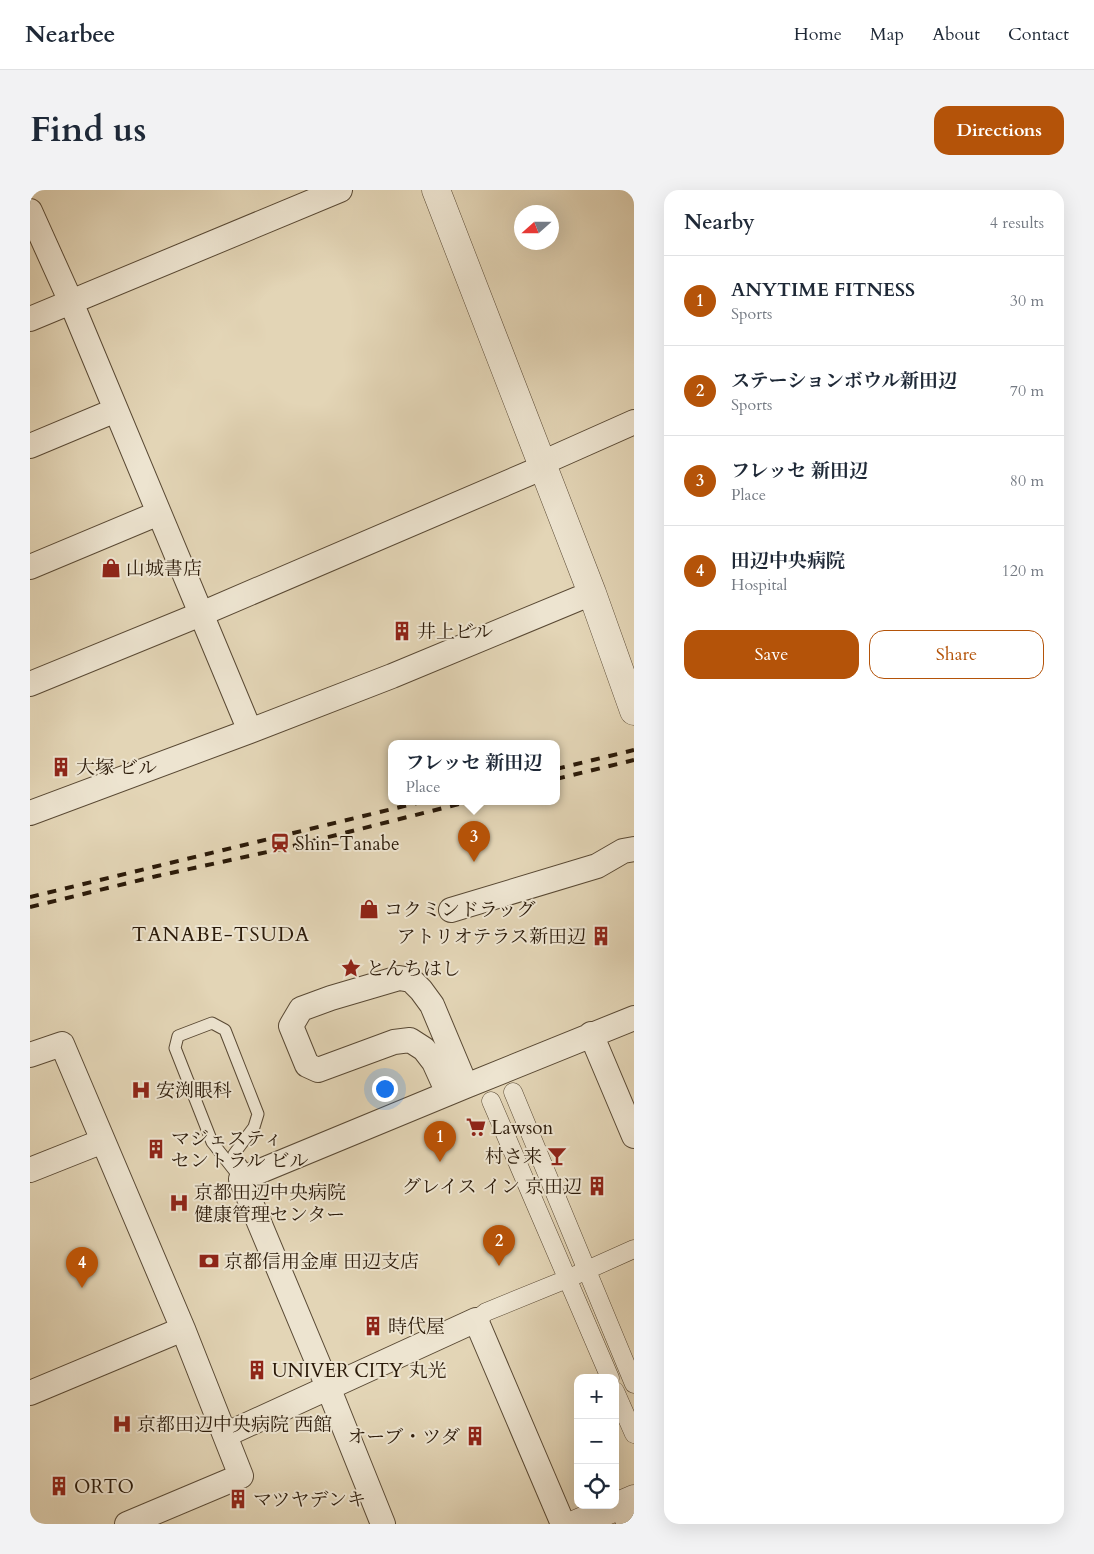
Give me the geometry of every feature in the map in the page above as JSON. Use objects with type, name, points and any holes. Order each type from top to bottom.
[{"type":"street","points":[[30,319],[340,190]]},
{"type":"street","points":[[436,190],[592,593],[634,710]]},
{"type":"street","points":[[30,211],[71,302],[250,731]]},
{"type":"street","points":[[30,446],[116,410]]},
{"type":"street","points":[[30,684],[201,614],[543,465],[634,422]]},
{"type":"street","points":[[30,566],[159,513]]},
{"type":"street","points":[[30,813],[392,676],[592,593]]},
{"type":"street","points":[[451,910],[597,866],[623,851],[634,849]]},
{"type":"street","points":[[399,978],[411,980],[432,1005],[457,1089],[424,1049],[410,1040],[394,1042],[318,1070],[307,1065],[291,1026],[301,1009],[399,978]]},
{"type":"street","points":[[383,1524],[245,1178],[457,1089],[634,1018]]},
{"type":"street","points":[[591,1034],[634,1136]]},
{"type":"street","points":[[30,1056],[62,1044],[183,1329],[241,1476],[127,1524]]},
{"type":"street","points":[[513,1092],[634,1384]]},
{"type":"street","points":[[491,1101],[608,1374]]},
{"type":"street","points":[[30,1170],[103,1141]]},
{"type":"street","points":[[225,1435],[328,1386],[476,1320],[486,1312],[567,1279],[634,1248]]},
{"type":"street","points":[[476,1320],[563,1524]]},
{"type":"street","points":[[30,1393],[183,1329]]},
{"type":"street","points":[[619,1400],[634,1434]]},
{"type":"street","points":[[576,1524],[628,1509]]},
{"type":"lane","points":[[212,1023],[225,1030],[258,1114],[254,1127],[234,1154],[245,1178],[212,1142],[176,1048],[178,1036],[212,1023]]},
{"type":"railway","points":[[560,768],[634,750]]},
{"type":"railway","points":[[560,778],[634,760]]},
{"type":"railway","points":[[30,897],[409,805]]},
{"type":"railway","points":[[30,907],[157,876],[281,849],[455,805]]},
{"type":"place","name":"山城書店","points":[[111,568]]},
{"type":"place","name":"井上ビル","points":[[402,631]]},
{"type":"place","name":"大塚 ビル","points":[[61,767]]},
{"type":"place","name":"Shin-Tanabe","points":[[280,843]]},
{"type":"place","name":"フレッセ 新田辺","points":[[474,862]]},
{"type":"place","name":"コクミンドラッグ","points":[[369,909]]},
{"type":"place","name":"アトリオテラス新田辺","points":[[601,936]]},
{"type":"place","name":"とんちはし","points":[[351,968]]},
{"type":"place","name":"安渕眼科","points":[[141,1090]]},
{"type":"place","name":"Lawson","points":[[476,1127]]},
{"type":"place","name":"マジェスティ セントラル ビル","points":[[156,1149]]},
{"type":"place","name":"村さ来","points":[[557,1156]]},
{"type":"place","name":"ANYTIME FITNESS","points":[[440,1162]]},
{"type":"place","name":"グレイス イン 京田辺","points":[[597,1186]]},
{"type":"place","name":"京都田辺中央病院 健康管理センター","points":[[179,1203]]},
{"type":"place","name":"京都信用金庫 田辺支店","points":[[209,1261]]},
{"type":"place","name":"ステーションボウル新田辺","points":[[499,1266]]},
{"type":"place","name":"田辺中央病院","points":[[82,1288]]},
{"type":"place","name":"時代屋","points":[[373,1326]]},
{"type":"place","name":"UNIVER CITY 丸光","points":[[257,1370]]},
{"type":"place","name":"京都田辺中央病院 西館","points":[[122,1424]]},
{"type":"place","name":"オーブ・ツダ","points":[[475,1436]]},
{"type":"place","name":"ORTO","points":[[59,1486]]},
{"type":"place","name":"マツヤデンキ","points":[[238,1499]]},
{"type":"district","name":"TANABE-TSUDA","points":[[221,934]]}]
